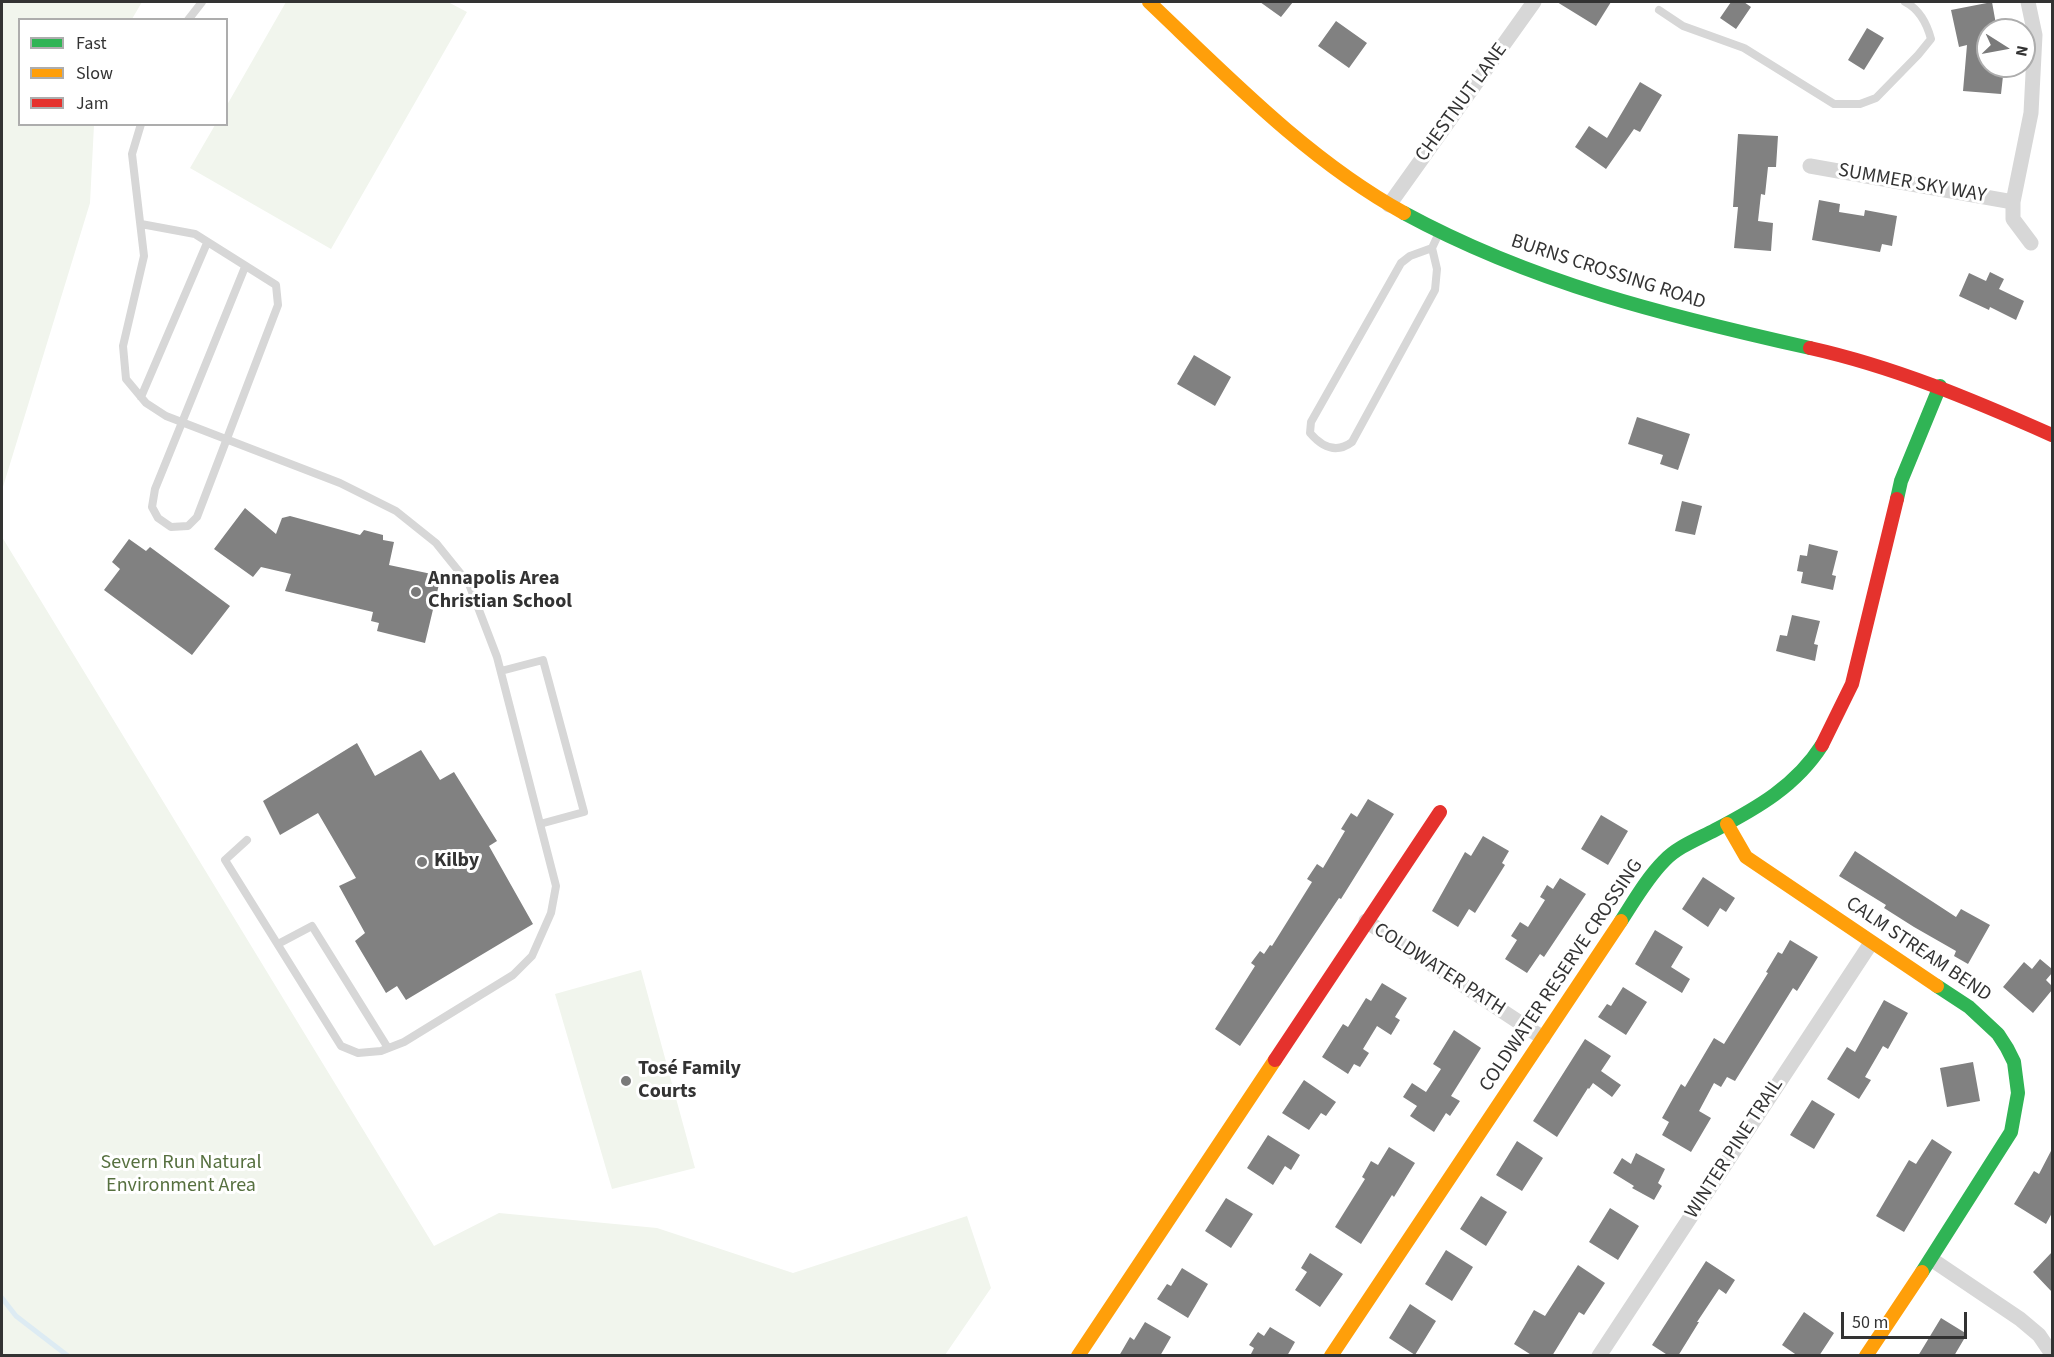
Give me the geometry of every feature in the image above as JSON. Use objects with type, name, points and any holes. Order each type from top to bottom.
[{"type":"street","name":"BURNS CROSSING ROAD","points":[[1149,2],[1247,95],[1301,142],[1389,205],[1439,232],[1531,272],[1626,303],[1703,324],[1853,358],[1940,386],[2052,435]]},
{"type":"street","name":"CHESTNUT LANE","points":[[1389,205],[1534,2]]},
{"type":"street","points":[[2028,2],[2035,35],[2031,113],[2013,202],[2013,219],[2031,243]]},
{"type":"street","name":"SUMMER SKY WAY","points":[[1810,166],[2013,202]]},
{"type":"street","name":"COLDWATER RESERVE CROSSING","points":[[1331,1356],[1647,882],[1664,860],[1680,848],[1752,811],[1786,786],[1811,762],[1828,736],[1852,684],[1901,481],[1940,386]]},
{"type":"street","points":[[1078,1356],[1440,812]]},
{"type":"street","name":"CALM STREAM BEND","points":[[1726,824],[1746,857],[1991,1024],[2008,1048],[2018,1071],[2017,1110],[2011,1132],[1931,1259],[1866,1356]]},
{"type":"street","name":"COLDWATER PATH","points":[[1366,921],[1543,1038]]},
{"type":"street","name":"WINTER PINE TRAIL","points":[[1599,1356],[1871,943]]},
{"type":"street","points":[[1931,1259],[2020,1319],[2039,1335],[2052,1354]]},
{"type":"lane","points":[[190,18],[202,2]]},
{"type":"lane","points":[[1659,10],[1683,26],[1744,48],[1834,104],[1848,105],[1860,104],[1876,98],[1931,39],[1927,25],[1911,4],[1905,2]]},
{"type":"lane","points":[[140,126],[132,154],[144,256],[123,346],[126,379],[146,403],[166,416],[340,483],[396,512],[436,543],[469,584],[497,657],[556,886],[552,914],[532,956],[513,975],[404,1042],[381,1051],[358,1053],[341,1046],[225,860],[247,840]]},
{"type":"lane","points":[[141,224],[195,234],[276,285],[278,304],[197,517],[188,526],[171,527],[158,518],[152,507],[155,489],[245,267]]},
{"type":"lane","points":[[1432,248],[1410,255],[1401,263],[1311,422],[1310,433],[1316,441],[1334,449],[1344,448],[1352,442],[1435,290],[1437,261],[1432,248],[1439,232]]},
{"type":"lane","points":[[141,397],[207,243]]},
{"type":"lane","points":[[501,671],[543,660],[584,812],[540,824]]},
{"type":"lane","points":[[278,944],[312,926],[388,1048]]},
{"type":"green space","points":[[2,2],[142,2],[133,18],[18,18],[18,126],[94,126],[90,203],[2,490]]},
{"type":"green space","points":[[286,2],[448,2],[467,12],[331,249],[190,168],[214,126],[228,126],[228,103]]},
{"type":"green space","name":"Severn Run Natural Environment Area","points":[[2,537],[434,1246],[499,1213],[657,1228],[793,1273],[967,1216],[991,1288],[945,1355],[2,1355]]},
{"type":"green space","name":"Tosé Family Courts","points":[[641,970],[695,1168],[612,1189],[555,994]]},
{"type":"building","points":[[1260,2],[1293,2],[1281,17]]},
{"type":"building","points":[[1557,2],[1611,2],[1596,26]]},
{"type":"building","points":[[1731,2],[1744,2],[1751,7],[1736,29],[1720,18]]},
{"type":"building","points":[[1992,2],[1995,18],[1976,18],[1976,78],[2003,78],[2001,94],[1963,91],[1967,45],[1959,47],[1951,10]]},
{"type":"building","points":[[1336,21],[1367,43],[1349,68],[1318,46]]},
{"type":"building","points":[[1867,28],[1884,38],[1864,70],[1848,60]]},
{"type":"building","points":[[1640,82],[1662,95],[1640,132],[1634,129],[1606,169],[1575,147],[1589,126],[1607,138]]},
{"type":"building","points":[[1738,134],[1778,136],[1776,167],[1768,167],[1765,195],[1761,194],[1758,221],[1773,223],[1771,251],[1734,248],[1738,207],[1733,207]]},
{"type":"building","points":[[1819,200],[1840,204],[1839,212],[1864,216],[1865,210],[1897,216],[1892,246],[1882,244],[1880,252],[1812,240]]},
{"type":"building","points":[[1990,272],[2004,279],[1999,289],[2024,301],[2016,320],[1990,307],[1989,310],[1959,296],[1969,273],[1986,281]]},
{"type":"building","points":[[1194,355],[1231,377],[1215,406],[1177,384]]},
{"type":"building","points":[[1637,417],[1690,434],[1678,470],[1660,464],[1663,455],[1628,444]]},
{"type":"building","points":[[1682,501],[1702,506],[1695,535],[1675,531]]},
{"type":"building","points":[[245,508],[276,534],[282,518],[290,516],[360,535],[364,530],[383,535],[383,540],[394,542],[389,565],[441,576],[425,643],[377,631],[379,623],[371,621],[373,612],[285,591],[291,574],[261,567],[253,577],[214,549]]},
{"type":"building","points":[[129,539],[146,551],[150,547],[230,606],[192,655],[104,590],[120,569],[112,562]]},
{"type":"building","points":[[1809,544],[1838,551],[1832,575],[1836,576],[1833,590],[1801,583],[1803,572],[1797,571],[1800,555],[1807,556]]},
{"type":"building","points":[[1792,615],[1820,621],[1814,644],[1818,645],[1815,661],[1776,651],[1780,635],[1787,636]]},
{"type":"building","name":"Kilby","points":[[357,743],[375,776],[421,750],[440,780],[454,772],[497,841],[489,846],[533,924],[406,1000],[397,986],[386,993],[355,941],[365,933],[339,886],[356,878],[318,813],[280,835],[263,801]]},
{"type":"building","points":[[1368,799],[1394,814],[1341,899],[1339,898],[1240,1046],[1215,1029],[1255,966],[1251,963],[1260,951],[1264,954],[1270,945],[1272,946],[1312,882],[1307,879],[1317,864],[1323,868],[1345,831],[1341,829],[1351,813],[1357,817]]},
{"type":"building","points":[[1601,815],[1628,831],[1608,865],[1581,849]]},
{"type":"building","points":[[1483,836],[1509,851],[1502,863],[1505,865],[1475,913],[1469,909],[1458,927],[1432,911],[1465,852],[1471,856]]},
{"type":"building","points":[[1855,851],[1956,917],[1961,909],[1990,925],[1968,964],[1954,956],[1956,951],[1884,908],[1886,905],[1839,876]]},
{"type":"building","points":[[1703,877],[1735,898],[1726,912],[1720,908],[1708,927],[1682,909]]},
{"type":"building","points":[[1560,878],[1586,894],[1544,957],[1540,954],[1527,973],[1505,959],[1517,940],[1511,936],[1520,922],[1528,927],[1545,900],[1540,897],[1547,885],[1553,889]]},
{"type":"building","points":[[1655,930],[1683,947],[1671,967],[1690,979],[1682,993],[1635,964]]},
{"type":"building","points":[[1790,940],[1818,957],[1797,991],[1793,988],[1735,1081],[1727,1077],[1721,1087],[1714,1083],[1699,1111],[1711,1118],[1691,1152],[1662,1135],[1669,1122],[1662,1118],[1681,1084],[1685,1087],[1714,1038],[1724,1044],[1768,973],[1766,972],[1778,952],[1782,954]]},
{"type":"building","points":[[2040,959],[2052,969],[2052,973],[2046,980],[2052,986],[2052,990],[2033,1013],[2003,987],[2024,962],[2032,969]]},
{"type":"building","points":[[1382,983],[1407,998],[1395,1017],[1400,1020],[1391,1035],[1377,1026],[1363,1049],[1369,1053],[1360,1067],[1354,1064],[1348,1074],[1322,1057],[1343,1024],[1348,1027],[1366,998],[1371,1001]]},
{"type":"building","points":[[1623,987],[1647,1002],[1626,1035],[1598,1017],[1607,1004],[1611,1006]]},
{"type":"building","points":[[1884,1000],[1908,1013],[1888,1049],[1883,1046],[1865,1077],[1871,1080],[1859,1099],[1827,1079],[1847,1047],[1855,1052]]},
{"type":"building","points":[[1454,1030],[1481,1048],[1451,1096],[1460,1101],[1450,1116],[1446,1113],[1434,1132],[1410,1116],[1417,1106],[1403,1097],[1412,1083],[1426,1092],[1441,1069],[1433,1064]]},
{"type":"building","points":[[1585,1039],[1611,1056],[1601,1071],[1621,1085],[1612,1097],[1593,1083],[1557,1137],[1533,1121]]},
{"type":"building","points":[[1973,1062],[1980,1101],[1947,1107],[1940,1068]]},
{"type":"building","points":[[1304,1080],[1336,1102],[1326,1116],[1321,1113],[1309,1130],[1282,1113]]},
{"type":"building","points":[[1812,1100],[1835,1114],[1814,1149],[1790,1135]]},
{"type":"building","points":[[1268,1135],[1300,1155],[1291,1170],[1285,1166],[1273,1185],[1247,1168]]},
{"type":"building","points":[[1932,1139],[1952,1152],[1904,1232],[1876,1216],[1909,1160],[1916,1164]]},
{"type":"building","points":[[1517,1141],[1543,1158],[1522,1191],[1496,1175]]},
{"type":"building","points":[[1389,1147],[1415,1163],[1361,1244],[1335,1227],[1365,1179],[1362,1177],[1371,1161],[1378,1165]]},
{"type":"building","points":[[2052,1149],[2052,1213],[2046,1224],[2014,1204],[2034,1171],[2039,1174]]},
{"type":"building","points":[[1636,1153],[1665,1169],[1658,1183],[1662,1186],[1654,1200],[1632,1188],[1634,1186],[1613,1173],[1622,1158],[1631,1164]]},
{"type":"building","points":[[1481,1196],[1507,1212],[1486,1246],[1460,1229]]},
{"type":"building","points":[[1226,1198],[1253,1214],[1231,1248],[1205,1231]]},
{"type":"building","points":[[1610,1208],[1639,1226],[1618,1260],[1589,1242]]},
{"type":"building","points":[[1446,1250],[1473,1267],[1452,1301],[1425,1284]]},
{"type":"building","points":[[2052,1252],[2052,1292],[2033,1272]]},
{"type":"building","points":[[1310,1253],[1343,1274],[1320,1307],[1295,1290],[1307,1272],[1301,1268]]},
{"type":"building","points":[[1706,1261],[1735,1280],[1726,1294],[1719,1289],[1678,1356],[1669,1356],[1652,1345]]},
{"type":"building","points":[[1578,1265],[1605,1283],[1584,1315],[1579,1312],[1552,1356],[1533,1356],[1514,1344],[1534,1310],[1545,1316]]},
{"type":"building","points":[[1182,1268],[1208,1284],[1188,1318],[1157,1299],[1167,1284],[1171,1286]]},
{"type":"building","points":[[1410,1304],[1436,1321],[1415,1355],[1389,1338]]},
{"type":"building","points":[[1804,1312],[1834,1333],[1819,1356],[1798,1356],[1782,1345]]},
{"type":"building","points":[[1941,1318],[1967,1334],[1954,1356],[1918,1356]]},
{"type":"building","points":[[1145,1322],[1171,1337],[1160,1356],[1119,1356],[1130,1337],[1134,1340]]},
{"type":"building","points":[[1270,1327],[1295,1342],[1287,1356],[1250,1356],[1254,1348],[1249,1345],[1258,1332],[1264,1336]]},
{"type":"waterway","points":[[2,1298],[16,1316],[68,1356]]},
{"type":"traffic: fast","points":[[1404,213],[1453,238],[1502,259],[1602,295],[1704,323],[1810,348]]},
{"type":"traffic: fast","points":[[1897,499],[1901,481],[1940,386]]},
{"type":"traffic: fast","points":[[1621,921],[1646,882],[1669,856],[1774,795],[1812,760],[1822,745]]},
{"type":"traffic: fast","points":[[1922,1272],[2011,1132],[2018,1093],[2014,1062],[1998,1034],[1969,1007],[1937,986]]},
{"type":"traffic: slow","points":[[1149,2],[1239,88],[1302,143],[1369,192],[1404,213]]},
{"type":"traffic: slow","points":[[1727,824],[1746,857],[1937,986]]},
{"type":"traffic: slow","points":[[1331,1356],[1621,921]]},
{"type":"traffic: slow","points":[[1078,1356],[1275,1060]]},
{"type":"traffic: slow","points":[[1866,1356],[1922,1272]]},
{"type":"traffic: jam","points":[[1810,348],[1903,375],[1963,397],[2052,435]]},
{"type":"traffic: jam","points":[[1822,745],[1852,684],[1897,499]]},
{"type":"traffic: jam","points":[[1275,1060],[1440,812]]},
{"type":"place","name":"Annapolis Area Christian School","points":[[416,592]]},
{"type":"place","name":"Kilby","points":[[422,862]]},
{"type":"place","name":"Tosé Family Courts","points":[[626,1081]]}]
